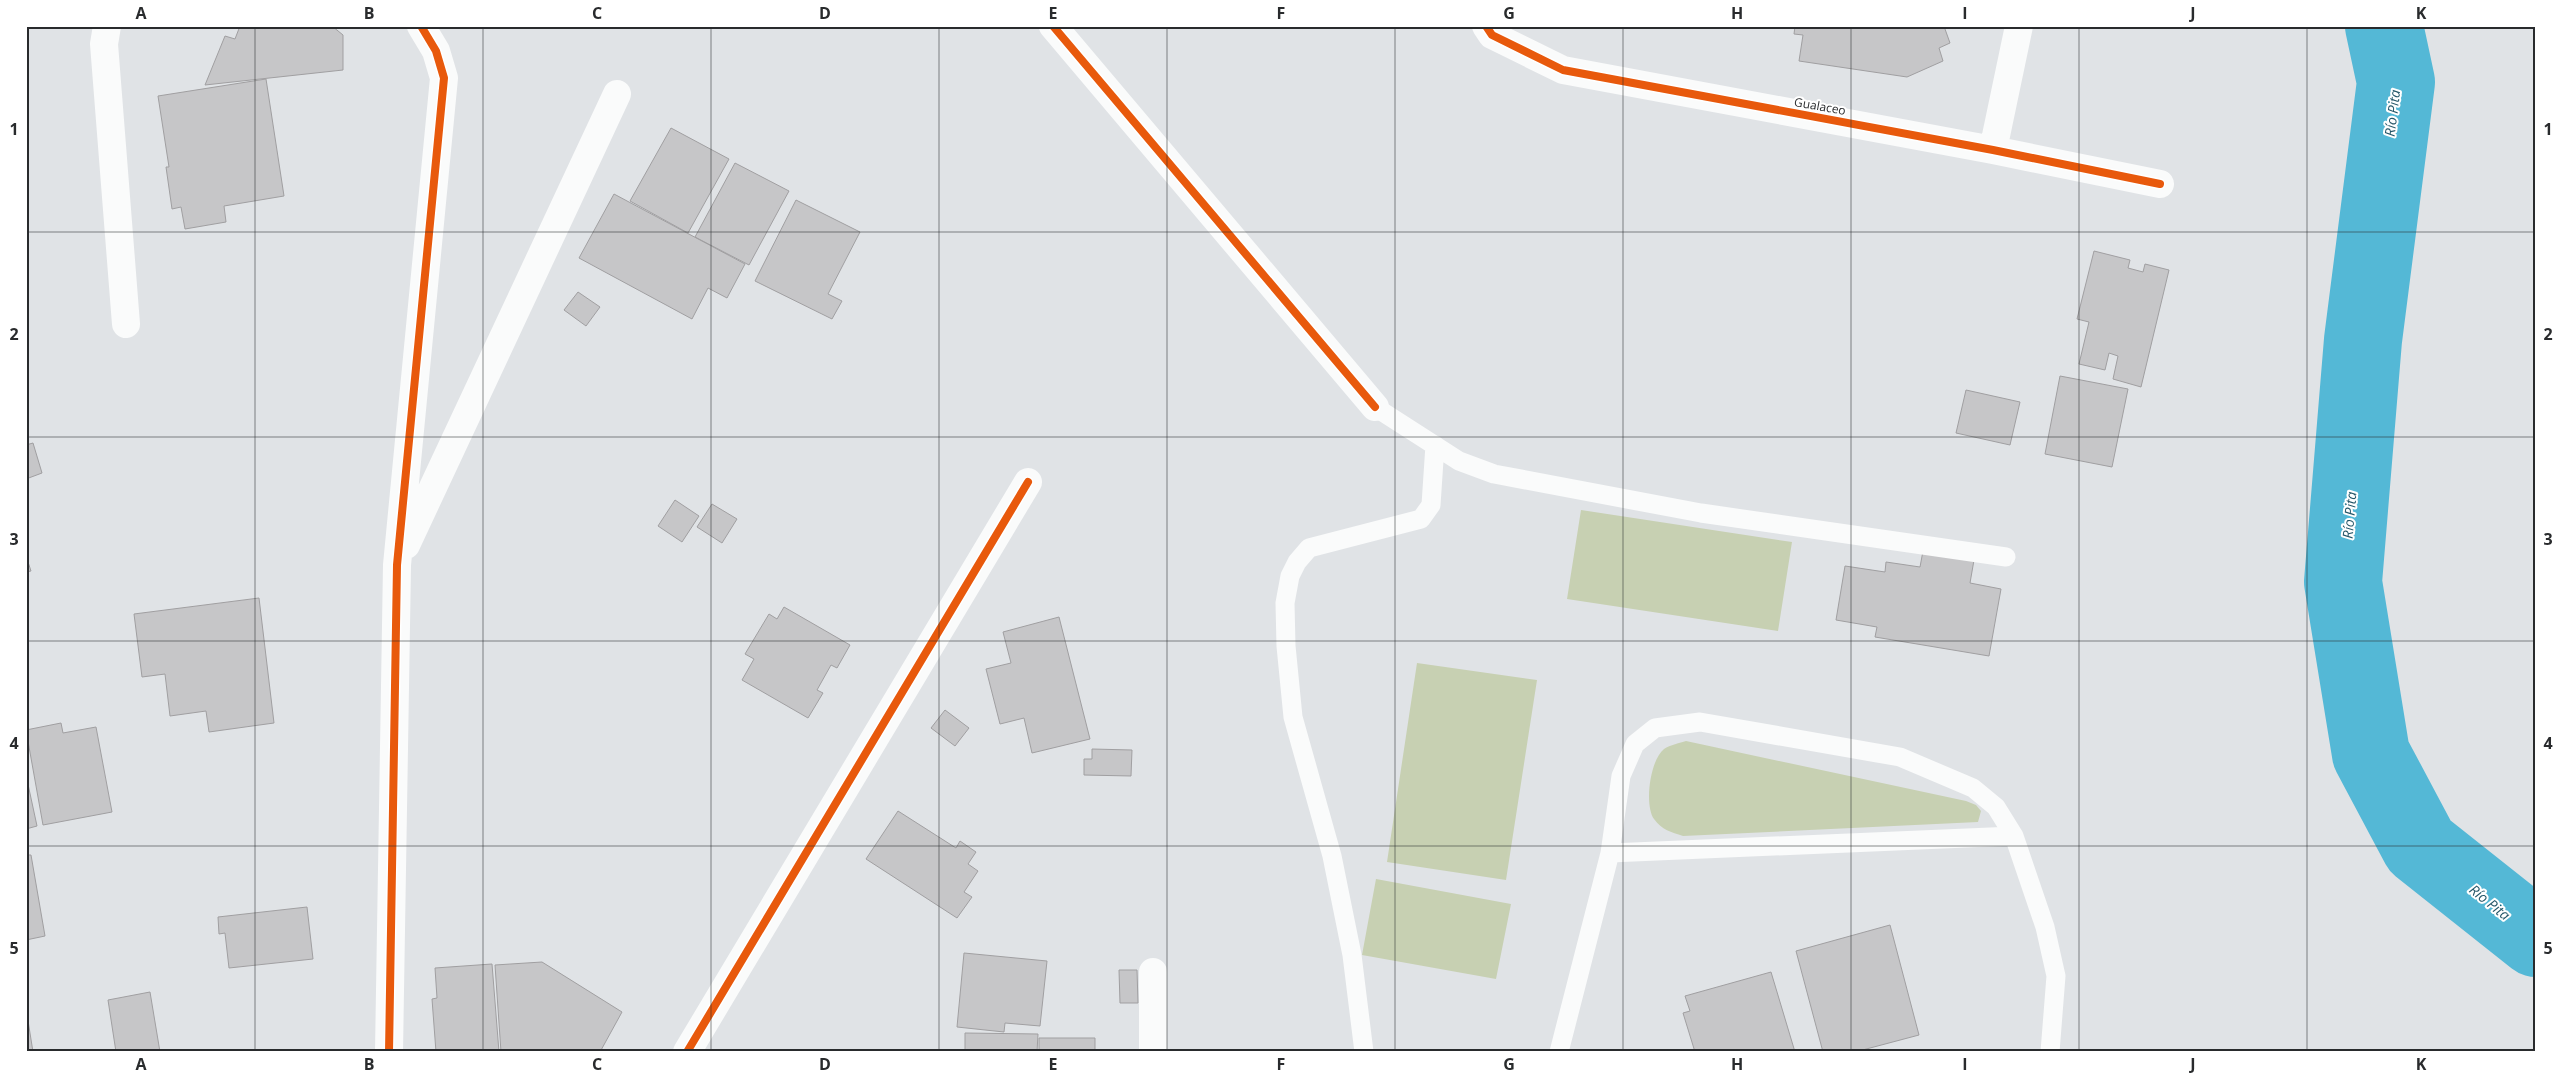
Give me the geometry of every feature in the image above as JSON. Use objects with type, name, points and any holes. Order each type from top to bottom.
[{"type":"street","points":[[107,26],[104,44],[126,324]]},
{"type":"street","points":[[388,1052],[397,565],[444,78],[436,51],[421,26]]},
{"type":"street","points":[[1054,26],[1375,407]]},
{"type":"street","name":"Gualaceo","points":[[1486,26],[1492,35],[1563,70],[1993,150],[2160,184]]},
{"type":"street","points":[[1993,150],[2019,26]]},
{"type":"street","points":[[397,565],[617,94]]},
{"type":"street","points":[[687,1052],[1028,482]]},
{"type":"street","points":[[1153,972],[1153,1052]]},
{"type":"lane","points":[[1375,407],[1459,461],[1494,474],[1701,512],[2006,557]]},
{"type":"lane","points":[[1364,1052],[1352,955],[1332,856],[1293,717],[1286,646],[1286,603],[1290,576],[1297,562],[1309,548],[1421,519],[1431,505],[1435,445]]},
{"type":"lane","points":[[1559,1052],[1610,853],[1621,776],[1635,744],[1655,728],[1700,722],[1900,757],[1973,788],[1996,807],[2014,836],[2045,926],[2056,976],[2050,1052]]},
{"type":"lane","points":[[1610,853],[2014,836]]},
{"type":"green space","points":[[1581,510],[1792,542],[1778,631],[1567,599]]},
{"type":"green space","points":[[1417,663],[1537,680],[1506,880],[1387,862]]},
{"type":"green space","points":[[1686,741],[1966,801],[1976,805],[1981,811],[1978,822],[1683,836],[1671,832],[1657,823],[1651,812],[1649,794],[1652,772],[1659,755],[1664,749]]},
{"type":"green space","points":[[1376,879],[1511,904],[1496,979],[1362,955]]},
{"type":"building","points":[[240,26],[332,26],[343,35],[343,70],[205,85],[225,36],[235,39]]},
{"type":"building","points":[[1795,26],[1948,26],[1945,29],[1950,43],[1939,48],[1943,61],[1907,77],[1799,61],[1803,35],[1794,34]]},
{"type":"building","points":[[266,79],[284,196],[224,206],[226,222],[185,229],[181,207],[172,209],[166,167],[169,167],[158,96]]},
{"type":"building","points":[[671,128],[729,159],[688,233],[630,201]]},
{"type":"building","points":[[735,163],[789,191],[749,265],[695,237]]},
{"type":"building","points":[[614,194],[745,264],[727,298],[708,288],[692,319],[579,258]]},
{"type":"building","points":[[796,200],[860,232],[828,294],[842,301],[832,319],[755,281]]},
{"type":"building","points":[[2094,251],[2130,260],[2128,268],[2143,272],[2145,264],[2169,270],[2141,387],[2113,379],[2118,356],[2109,353],[2105,370],[2079,364],[2089,322],[2077,319]]},
{"type":"building","points":[[578,292],[600,307],[586,326],[564,310]]},
{"type":"building","points":[[2060,376],[2128,389],[2112,467],[2045,454]]},
{"type":"building","points":[[1966,390],[2020,402],[2010,445],[1956,433]]},
{"type":"building","points":[[33,443],[42,473],[26,479],[26,445]]},
{"type":"building","points":[[675,500],[699,516],[682,542],[658,526]]},
{"type":"building","points":[[712,504],[737,519],[722,543],[697,527]]},
{"type":"building","points":[[1923,551],[1974,560],[1970,583],[2001,589],[1989,656],[1875,637],[1877,627],[1836,620],[1845,566],[1885,572],[1886,562],[1920,567]]},
{"type":"building","points":[[26,556],[31,571],[26,572]]},
{"type":"building","points":[[259,598],[274,723],[209,732],[206,711],[170,716],[165,674],[142,677],[134,614]]},
{"type":"building","points":[[784,607],[850,645],[837,668],[831,665],[817,690],[823,693],[808,718],[742,680],[754,659],[745,654],[769,614],[777,619]]},
{"type":"building","points":[[1059,617],[1090,739],[1032,753],[1024,718],[1000,724],[986,669],[1011,663],[1003,632]]},
{"type":"building","points":[[945,710],[969,728],[955,746],[931,728]]},
{"type":"building","points":[[61,723],[63,733],[96,727],[112,812],[43,825],[26,730]]},
{"type":"building","points":[[1092,749],[1132,750],[1131,776],[1084,775],[1084,759],[1092,759]]},
{"type":"building","points":[[26,775],[37,826],[26,829]]},
{"type":"building","points":[[898,811],[956,848],[960,841],[976,852],[968,864],[978,871],[964,892],[972,897],[957,918],[866,859]]},
{"type":"building","points":[[26,855],[31,855],[45,936],[26,940]]},
{"type":"building","points":[[307,907],[313,959],[229,968],[225,933],[219,934],[218,917]]},
{"type":"building","points":[[1890,925],[1919,1035],[1855,1052],[1823,1052],[1796,951]]},
{"type":"building","points":[[964,953],[1047,961],[1040,1026],[1005,1023],[1004,1032],[957,1027]]},
{"type":"building","points":[[542,962],[622,1012],[600,1052],[501,1052],[495,965]]},
{"type":"building","points":[[492,964],[499,1052],[436,1052],[432,999],[437,998],[435,968]]},
{"type":"building","points":[[1119,970],[1137,970],[1138,1003],[1120,1003]]},
{"type":"building","points":[[1771,972],[1795,1052],[1695,1052],[1683,1013],[1690,1011],[1685,996]]},
{"type":"building","points":[[150,992],[160,1052],[116,1052],[108,1000]]},
{"type":"building","points":[[26,1008],[33,1052],[26,1052]]},
{"type":"building","points":[[965,1033],[1038,1034],[1037,1052],[965,1052]]},
{"type":"building","points":[[1039,1038],[1095,1038],[1095,1052],[1039,1052]]},
{"type":"waterway","name":"Río Pita","points":[[2384,26],[2396,82],[2363,340],[2343,582],[2371,754],[2420,846],[2536,938]]},
{"type":"cycle path","points":[[389,1052],[397,565],[444,78],[436,51],[421,26]]},
{"type":"cycle path","points":[[1053,26],[1375,407]]},
{"type":"cycle path","points":[[1486,26],[1492,35],[1563,70],[1993,150],[2160,184]]},
{"type":"cycle path","points":[[687,1052],[1028,482]]}]
